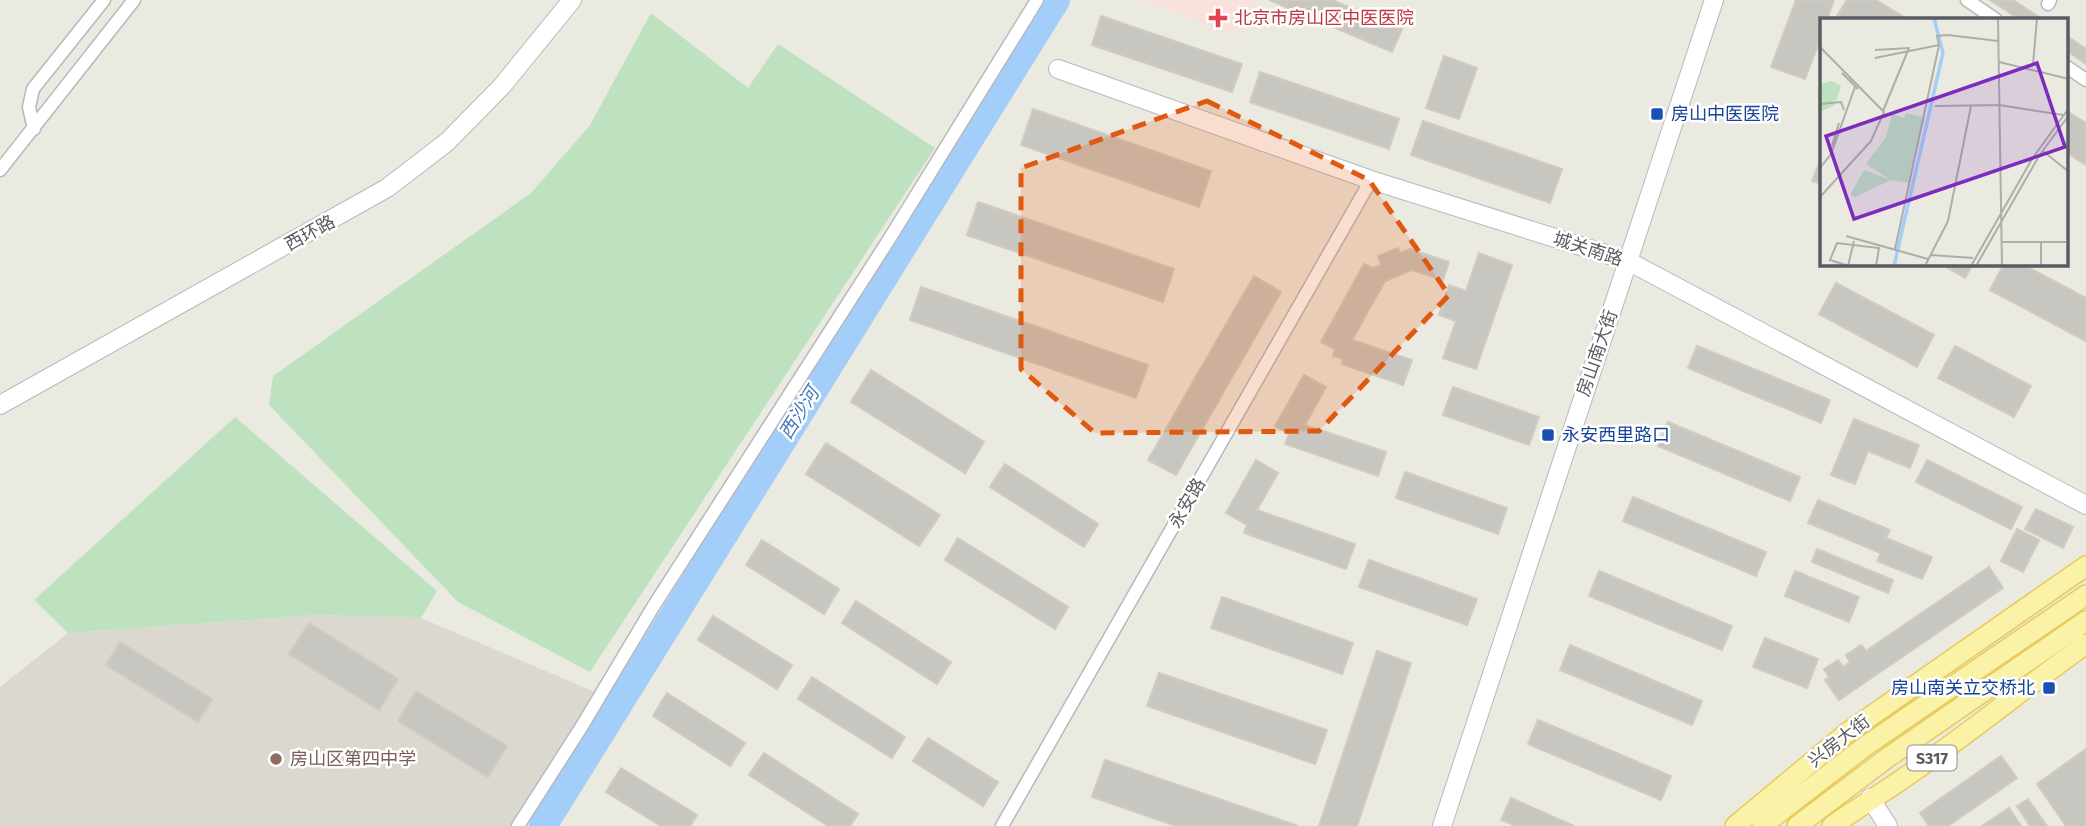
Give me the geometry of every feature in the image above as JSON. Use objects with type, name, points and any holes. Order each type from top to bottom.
[{"type":"main road","name":"西环路","points":[[0,394],[337,207],[385,177],[455,119],[488,85],[559,0]]},
{"type":"main road","name":"西环路","points":[[0,405],[387,188],[447,142],[502,86],[572,0]]},
{"type":"main road","name":"房山南大街","points":[[1442,826],[1714,0]]},
{"type":"main road","name":"城关南路","points":[[1058,69],[1371,180],[1628,261],[2086,505]]},
{"type":"main road","name":"兴房大街","points":[[1735,826],[1848,732],[2086,566]]},
{"type":"main road","name":"兴房大街","points":[[1762,826],[1864,747],[2086,595]]},
{"type":"main road","name":"S317","points":[[1797,826],[1887,758],[2086,621]]},
{"type":"main road","name":"S317","points":[[1831,826],[1926,763],[2028,684],[2086,644]]},
{"type":"main road","points":[[1978,695],[2028,684]]},
{"type":"main road","points":[[1831,826],[1887,758]]},
{"type":"main road","points":[[1870,799],[1888,826]]},
{"type":"street","points":[[34,129],[29,107],[33,89],[104,0]]},
{"type":"street","points":[[0,170],[134,0]]},
{"type":"street","points":[[518,826],[653,607],[888,241],[1037,0]]},
{"type":"street","points":[[1967,0],[1994,18]]},
{"type":"street","points":[[2068,68],[2086,80]]},
{"type":"street","name":"永安路","points":[[1002,826],[1371,180]]},
{"type":"highlighted area","points":[[1207,101],[1369,180],[1449,295],[1319,431],[1095,433],[1021,369],[1021,168]]},
{"type":"shaded area","name":"北京市房山区中医医院","points":[[1141,0],[1254,0],[1238,36]]},
{"type":"shaded area","name":"房山区第四中学","points":[[318,615],[421,618],[595,692],[510,826],[0,826],[0,687],[68,633]]},
{"type":"green space","points":[[651,13],[748,88],[778,44],[935,148],[590,672],[458,602],[269,405],[273,376],[531,193],[590,125]]},
{"type":"green space","points":[[235,417],[437,591],[421,618],[318,615],[68,633],[34,600]]},
{"type":"building","points":[[1269,0],[1332,0],[1402,29],[1392,52]]},
{"type":"building","points":[[1796,0],[1834,0],[1827,18],[1820,18],[1820,40],[1805,79],[1771,67]]},
{"type":"building","points":[[1847,0],[1876,0],[1905,18],[1836,18]]},
{"type":"building","points":[[1990,0],[2013,0],[2040,18],[2017,18]]},
{"type":"building","points":[[1101,16],[1242,64],[1232,92],[1092,45]]},
{"type":"building","points":[[2068,37],[2086,49],[2086,64],[2068,52]]},
{"type":"building","points":[[1444,56],[1477,68],[1459,119],[1426,108]]},
{"type":"building","points":[[1260,72],[1399,119],[1389,149],[1250,102]]},
{"type":"building","points":[[1033,109],[1211,171],[1199,207],[1021,145]]},
{"type":"building","points":[[2068,112],[2086,123],[2086,165],[2068,154]]},
{"type":"building","points":[[1423,121],[1562,169],[1550,203],[1411,155]]},
{"type":"building","points":[[1820,161],[1820,183],[1812,181]]},
{"type":"building","points":[[978,202],[1174,269],[1163,302],[967,235]]},
{"type":"building","points":[[1398,248],[1400,253],[1410,249],[1449,262],[1443,280],[1412,270],[1385,281],[1352,340],[1412,360],[1403,385],[1342,364],[1343,359],[1333,356],[1335,349],[1321,342],[1364,264],[1373,268],[1381,265],[1378,256]]},
{"type":"building","points":[[1479,253],[1512,265],[1476,369],[1443,358],[1456,321],[1439,315],[1449,285],[1466,291]]},
{"type":"building","points":[[1944,266],[1972,266],[1965,278]]},
{"type":"building","points":[[2003,266],[2026,266],[2086,298],[2086,341],[1990,290]]},
{"type":"building","points":[[1254,276],[1281,292],[1176,475],[1148,460]]},
{"type":"building","points":[[1836,283],[1934,335],[1917,367],[1819,314]]},
{"type":"building","points":[[921,287],[1148,365],[1136,398],[910,320]]},
{"type":"building","points":[[1697,346],[1830,400],[1821,423],[1688,368]]},
{"type":"building","points":[[1955,346],[2031,386],[2014,417],[1938,378]]},
{"type":"building","points":[[871,370],[984,442],[965,473],[851,402]]},
{"type":"building","points":[[1304,375],[1326,387],[1305,425],[1386,452],[1378,476],[1285,444],[1289,434],[1275,426]]},
{"type":"building","points":[[1453,387],[1539,417],[1529,445],[1443,415]]},
{"type":"building","points":[[1854,419],[1919,445],[1910,468],[1868,451],[1855,484],[1831,475]]},
{"type":"building","points":[[1668,422],[1800,477],[1790,501],[1658,446]]},
{"type":"building","points":[[826,443],[940,515],[919,546],[806,474]]},
{"type":"building","points":[[1256,460],[1278,473],[1257,510],[1355,544],[1346,569],[1244,533],[1247,525],[1226,513]]},
{"type":"building","points":[[1927,460],[2022,507],[2011,529],[1916,482]]},
{"type":"building","points":[[1005,464],[1098,524],[1084,547],[990,487]]},
{"type":"building","points":[[1405,472],[1507,508],[1498,534],[1396,498]]},
{"type":"building","points":[[1633,497],[1766,552],[1756,576],[1623,521]]},
{"type":"building","points":[[1818,500],[1890,530],[1886,538],[1932,557],[1922,579],[1877,561],[1881,553],[1808,523]]},
{"type":"building","points":[[2036,509],[2073,527],[2063,548],[2025,529]]},
{"type":"building","points":[[2017,529],[2039,540],[2023,572],[2001,561]]},
{"type":"building","points":[[958,538],[1068,607],[1055,629],[945,560]]},
{"type":"building","points":[[762,540],[839,589],[824,614],[746,565]]},
{"type":"building","points":[[1817,549],[1893,580],[1888,593],[1812,562]]},
{"type":"building","points":[[1369,560],[1477,599],[1467,625],[1359,587]]},
{"type":"building","points":[[1989,567],[2003,588],[1839,700],[1825,680],[1829,677],[1824,669],[1838,660],[1843,667],[1850,662],[1846,655],[1861,645],[1866,651]]},
{"type":"building","points":[[1599,571],[1732,626],[1722,650],[1589,596]]},
{"type":"building","points":[[1795,571],[1859,597],[1849,622],[1785,596]]},
{"type":"building","points":[[1222,597],[1353,643],[1342,674],[1211,628]]},
{"type":"building","points":[[856,601],[951,662],[937,684],[842,623]]},
{"type":"building","points":[[713,616],[792,665],[777,689],[698,640]]},
{"type":"building","points":[[309,623],[398,679],[379,710],[289,654]]},
{"type":"building","points":[[1765,638],[1818,659],[1807,688],[1753,667]]},
{"type":"building","points":[[120,642],[212,699],[198,722],[106,665]]},
{"type":"building","points":[[1570,645],[1702,701],[1692,725],[1560,670]]},
{"type":"building","points":[[1377,651],[1411,663],[1357,826],[1319,826]]},
{"type":"building","points":[[1159,673],[1327,730],[1315,764],[1147,706]]},
{"type":"building","points":[[812,677],[905,737],[892,758],[798,699]]},
{"type":"building","points":[[416,691],[507,746],[488,777],[398,721]]},
{"type":"building","points":[[667,693],[745,743],[730,766],[653,716]]},
{"type":"building","points":[[1538,720],[1671,776],[1661,800],[1528,744]]},
{"type":"building","points":[[928,738],[998,782],[983,806],[913,761]]},
{"type":"building","points":[[2086,749],[2086,826],[2066,826],[2037,784]]},
{"type":"building","points":[[764,753],[858,814],[850,826],[828,826],[749,775]]},
{"type":"building","points":[[2001,756],[2017,778],[1948,826],[1929,826],[1920,813]]},
{"type":"building","points":[[1105,760],[1298,826],[1176,826],[1092,797]]},
{"type":"building","points":[[621,768],[697,815],[690,826],[661,826],[606,792]]},
{"type":"building","points":[[1511,798],[1574,826],[1516,826],[1501,820]]},
{"type":"building","points":[[2028,799],[2047,826],[2030,826],[2017,806]]},
{"type":"building","points":[[2009,808],[2021,826],[1982,826]]},
{"type":"waterway","name":"西沙河","points":[[543,826],[1056,0]]},
{"type":"place","name":"北京市房山区中医医院","points":[[1218,18]]},
{"type":"place","name":"房山中医医院","points":[[1657,114]]},
{"type":"place","name":"永安西里路口","points":[[1548,435]]},
{"type":"place","name":"房山南关立交桥北","points":[[2049,688]]},
{"type":"place","name":"房山区第四中学","points":[[276,759]]}]
